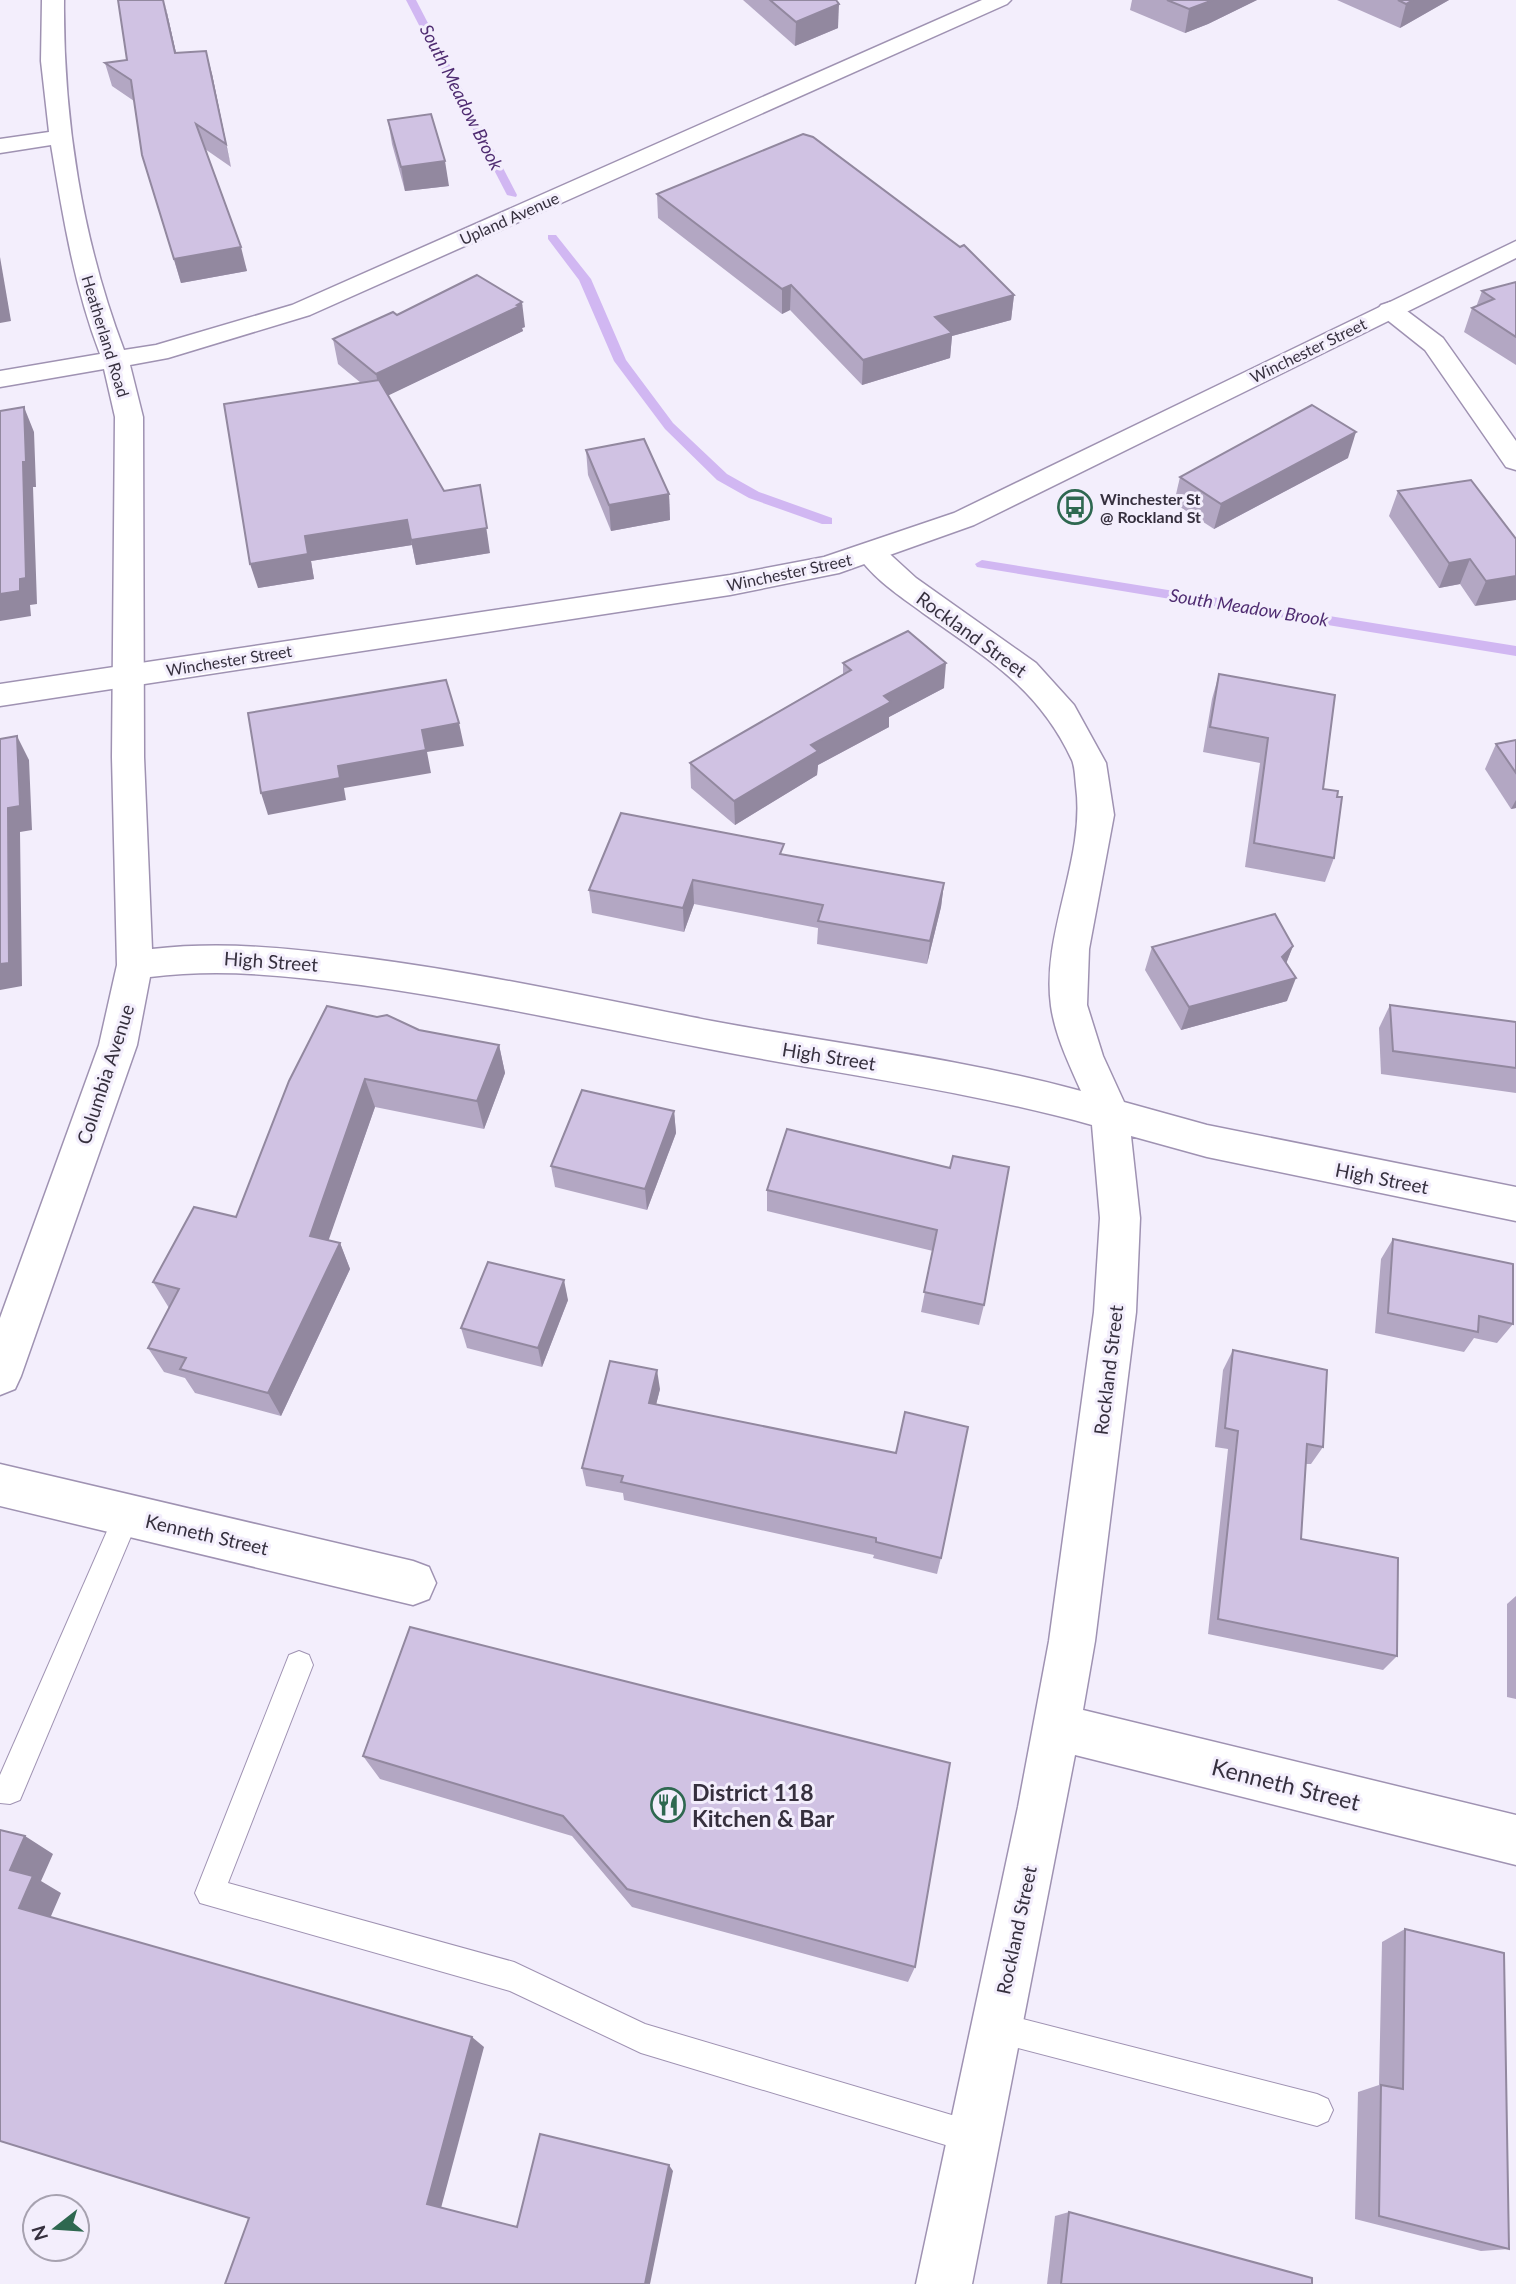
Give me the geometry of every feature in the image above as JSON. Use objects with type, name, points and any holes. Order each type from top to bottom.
[{"type":"street","name":"Heatherland Road","points":[[52,0],[52,61],[61,136],[87,280],[116,360],[125,395],[131,439],[130,675]]},
{"type":"street","name":"Upland Avenue","points":[[0,379],[116,360],[207,340],[302,310],[1000,0]]},
{"type":"street","points":[[940,5],[964,16]]},
{"type":"street","points":[[0,146],[61,136]]},
{"type":"street","name":"Winchester Street","points":[[0,695],[730,585],[828,566],[964,519],[1032,488],[1516,248]]},
{"type":"street","points":[[1390,310],[1422,332],[1447,359],[1516,461]]},
{"type":"street","name":"Rockland Street","points":[[871,553],[915,593],[1025,670],[1063,713],[1090,763],[1097,815],[1071,949],[1069,1005],[1084,1056],[1110,1114],[1120,1218],[1115,1312],[1072,1641],[944,2284]]},
{"type":"street","name":"Columbia Avenue","points":[[0,1376],[118,1045],[135,965],[128,757],[130,675]]},
{"type":"street","name":"High Street","points":[[135,965],[225,958],[368,970],[802,1052],[975,1080],[1045,1095],[1256,1152],[1516,1205]]},
{"type":"street","name":"Kenneth Street","points":[[0,1485],[413,1583]]},
{"type":"street","name":"Kenneth Street","points":[[1057,1727],[1516,1840]]},
{"type":"lane","points":[[0,1789],[10,1790],[127,1515]]},
{"type":"lane","points":[[299,1665],[210,1893],[514,1977],[642,2039],[972,2137]]},
{"type":"lane","points":[[995,2027],[1317,2110]]},
{"type":"building","points":[[118,0],[163,0],[175,53],[206,51],[226,144],[196,124],[241,247],[174,259],[142,155],[131,80],[105,63],[127,60]]},
{"type":"building","points":[[770,0],[836,0],[839,4],[796,22]]},
{"type":"building","points":[[1167,0],[1213,0],[1189,9]]},
{"type":"building","points":[[431,114],[445,161],[401,167],[388,120]]},
{"type":"building","points":[[803,134],[813,137],[960,247],[964,245],[1014,295],[935,317],[952,333],[863,360],[791,285],[782,289],[657,194]]},
{"type":"building","points":[[477,275],[522,302],[517,305],[520,306],[376,374],[333,339],[393,312],[397,315]]},
{"type":"building","points":[[1516,282],[1516,337],[1472,308],[1494,299],[1482,291]]},
{"type":"building","points":[[379,380],[444,491],[480,485],[487,528],[411,540],[407,520],[305,536],[308,554],[250,564],[224,404]]},
{"type":"building","points":[[1312,405],[1356,432],[1221,504],[1180,477]]},
{"type":"building","points":[[24,407],[26,578],[20,579],[20,591],[0,594],[0,411]]},
{"type":"building","points":[[644,439],[669,494],[609,505],[586,450]]},
{"type":"building","points":[[1471,480],[1516,539],[1516,576],[1486,581],[1470,559],[1449,563],[1398,491]]},
{"type":"building","points":[[908,631],[946,663],[884,696],[891,702],[811,745],[818,751],[734,801],[690,763],[851,670],[843,663]]},
{"type":"building","points":[[1219,674],[1335,695],[1323,789],[1338,791],[1337,797],[1342,797],[1334,858],[1254,843],[1268,738],[1210,727]]},
{"type":"building","points":[[446,680],[459,723],[422,730],[426,750],[338,766],[340,778],[261,793],[248,713]]},
{"type":"building","points":[[17,736],[20,806],[8,808],[9,963],[0,964],[0,739]]},
{"type":"building","points":[[1516,740],[1516,773],[1496,744]]},
{"type":"building","points":[[621,813],[784,844],[780,854],[944,883],[930,941],[818,921],[823,905],[693,880],[683,908],[589,890]]},
{"type":"building","points":[[1275,914],[1293,946],[1282,957],[1296,978],[1189,1007],[1152,947]]},
{"type":"building","points":[[1390,1005],[1516,1022],[1516,1068],[1393,1051]]},
{"type":"building","points":[[327,1006],[377,1017],[387,1015],[419,1030],[499,1045],[477,1101],[365,1079],[310,1236],[340,1243],[268,1393],[180,1369],[186,1358],[148,1348],[179,1289],[153,1282],[194,1207],[236,1217],[289,1081]]},
{"type":"building","points":[[582,1090],[674,1111],[645,1189],[551,1166]]},
{"type":"building","points":[[787,1129],[950,1168],[953,1156],[1009,1167],[984,1305],[924,1292],[937,1230],[767,1190]]},
{"type":"building","points":[[1393,1239],[1513,1264],[1513,1324],[1479,1316],[1478,1332],[1388,1313]]},
{"type":"building","points":[[488,1262],[564,1280],[538,1348],[461,1328]]},
{"type":"building","points":[[1233,1350],[1327,1370],[1323,1447],[1307,1444],[1301,1539],[1398,1558],[1397,1656],[1218,1619],[1238,1431],[1225,1428]]},
{"type":"building","points":[[610,1361],[657,1370],[649,1403],[896,1453],[905,1412],[968,1427],[941,1558],[876,1542],[876,1538],[621,1482],[623,1476],[582,1468]]},
{"type":"building","points":[[410,1627],[950,1763],[915,1967],[627,1889],[563,1816],[363,1756]]},
{"type":"building","points":[[0,1830],[25,1836],[10,1870],[33,1876],[19,1908],[472,2037],[427,2204],[517,2227],[540,2134],[669,2165],[645,2284],[225,2284],[249,2218],[0,2141]]},
{"type":"building","points":[[1405,1929],[1504,1953],[1509,2249],[1379,2216],[1381,2085],[1403,2089]]},
{"type":"building","points":[[1069,2212],[1312,2278],[1312,2284],[1061,2284]]},
{"type":"waterway","name":"South Meadow Brook","points":[[411,0],[512,195]]},
{"type":"waterway","name":"South Meadow Brook","points":[[552,237],[585,279],[620,361],[669,426],[722,477],[754,495],[827,521]]},
{"type":"waterway","name":"South Meadow Brook","points":[[982,564],[1516,651]]},
{"type":"place","name":"Winchester St @ Rockland St","points":[[1075,507]]},
{"type":"place","name":"District 118 Kitchen & Bar","points":[[668,1805]]}]
